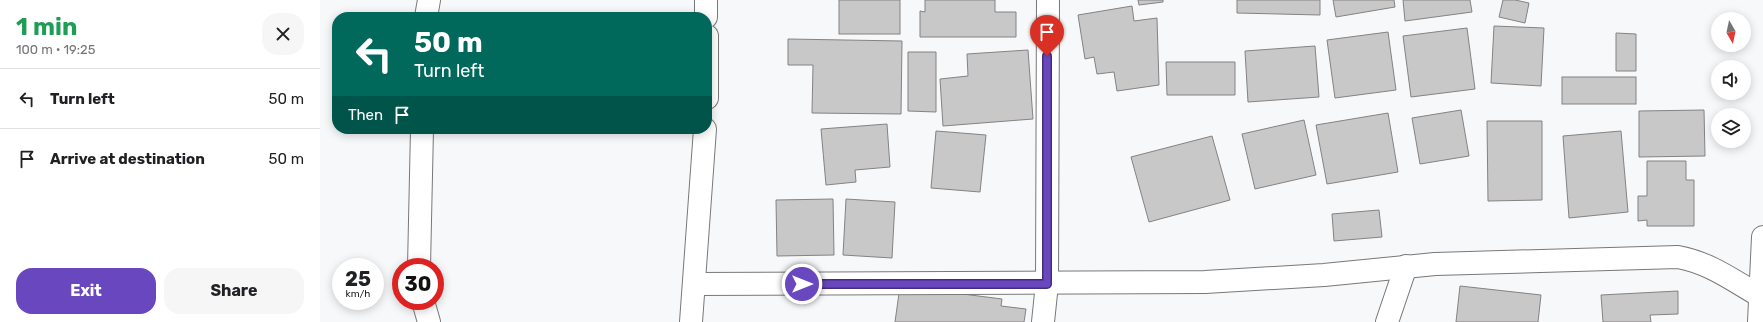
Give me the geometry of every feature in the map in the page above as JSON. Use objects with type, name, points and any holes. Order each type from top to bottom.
[{"type":"street","points":[[427,12],[429,0]]},
{"type":"street","points":[[706,0],[706,12]]},
{"type":"street","points":[[1043,322],[1047,284],[1048,0]]},
{"type":"street","points":[[419,258],[422,134]]},
{"type":"street","points":[[691,322],[695,284],[705,134]]},
{"type":"street","points":[[1759,322],[1763,237]]},
{"type":"street","points":[[695,284],[1047,284],[1204,282],[1324,275],[1436,264],[1678,257],[1696,260],[1760,296]]},
{"type":"street","points":[[1387,322],[1406,266]]},
{"type":"street","points":[[426,310],[429,322]]},
{"type":"building","points":[[839,0],[900,0],[900,34],[839,34]]},
{"type":"building","points":[[925,0],[995,0],[995,12],[1016,12],[1016,37],[920,37],[920,11],[925,12]]},
{"type":"building","points":[[1138,0],[1163,0],[1163,2],[1139,5]]},
{"type":"building","points":[[1237,0],[1320,0],[1320,15],[1237,13]]},
{"type":"building","points":[[1333,0],[1394,0],[1395,7],[1336,17]]},
{"type":"building","points":[[1403,0],[1470,0],[1472,12],[1405,21]]},
{"type":"building","points":[[1503,0],[1515,0],[1529,3],[1525,23],[1499,17]]},
{"type":"building","points":[[1132,6],[1134,21],[1157,18],[1159,85],[1117,91],[1114,72],[1097,74],[1094,57],[1085,59],[1078,15]]},
{"type":"building","points":[[1494,26],[1544,28],[1541,86],[1491,83]]},
{"type":"building","points":[[1467,28],[1475,89],[1411,97],[1403,36]]},
{"type":"building","points":[[1388,32],[1396,90],[1335,98],[1327,40]]},
{"type":"building","points":[[1616,33],[1636,34],[1636,71],[1616,71]]},
{"type":"building","points":[[788,39],[902,41],[901,114],[812,113],[813,65],[788,65]]},
{"type":"building","points":[[1315,46],[1319,97],[1248,102],[1245,51]]},
{"type":"building","points":[[1028,50],[1033,119],[943,126],[940,79],[968,76],[967,54]]},
{"type":"building","points":[[908,52],[936,52],[936,112],[908,111]]},
{"type":"building","points":[[1166,62],[1235,62],[1235,95],[1167,95]]},
{"type":"building","points":[[1562,77],[1636,77],[1636,104],[1562,104]]},
{"type":"building","points":[[1461,110],[1469,156],[1420,164],[1412,118]]},
{"type":"building","points":[[1704,110],[1705,156],[1639,157],[1639,111]]},
{"type":"building","points":[[1388,113],[1398,172],[1327,184],[1316,125]]},
{"type":"building","points":[[1304,120],[1316,175],[1255,189],[1242,134]]},
{"type":"building","points":[[1487,121],[1542,121],[1542,200],[1488,201]]},
{"type":"building","points":[[887,124],[890,167],[855,170],[856,182],[826,185],[821,129]]},
{"type":"building","points":[[936,131],[986,135],[980,192],[931,188]]},
{"type":"building","points":[[1621,131],[1628,212],[1569,218],[1563,136]]},
{"type":"building","points":[[1212,136],[1230,200],[1149,222],[1131,157]]},
{"type":"building","points":[[1647,161],[1686,161],[1686,180],[1694,180],[1694,226],[1647,226],[1647,220],[1638,221],[1638,196],[1647,196]]},
{"type":"building","points":[[833,199],[834,255],[777,256],[776,200]]},
{"type":"building","points":[[846,199],[895,202],[892,258],[843,255]]},
{"type":"building","points":[[1379,210],[1382,237],[1334,241],[1332,214]]},
{"type":"building","points":[[900,286],[1002,299],[1001,306],[1026,309],[1024,322],[895,322]]},
{"type":"building","points":[[1460,286],[1541,295],[1538,322],[1456,322]]},
{"type":"building","points":[[1678,291],[1678,314],[1650,315],[1651,322],[1603,322],[1601,295]]},
{"type":"route","points":[[802,284],[1047,284],[1047,56]]}]
